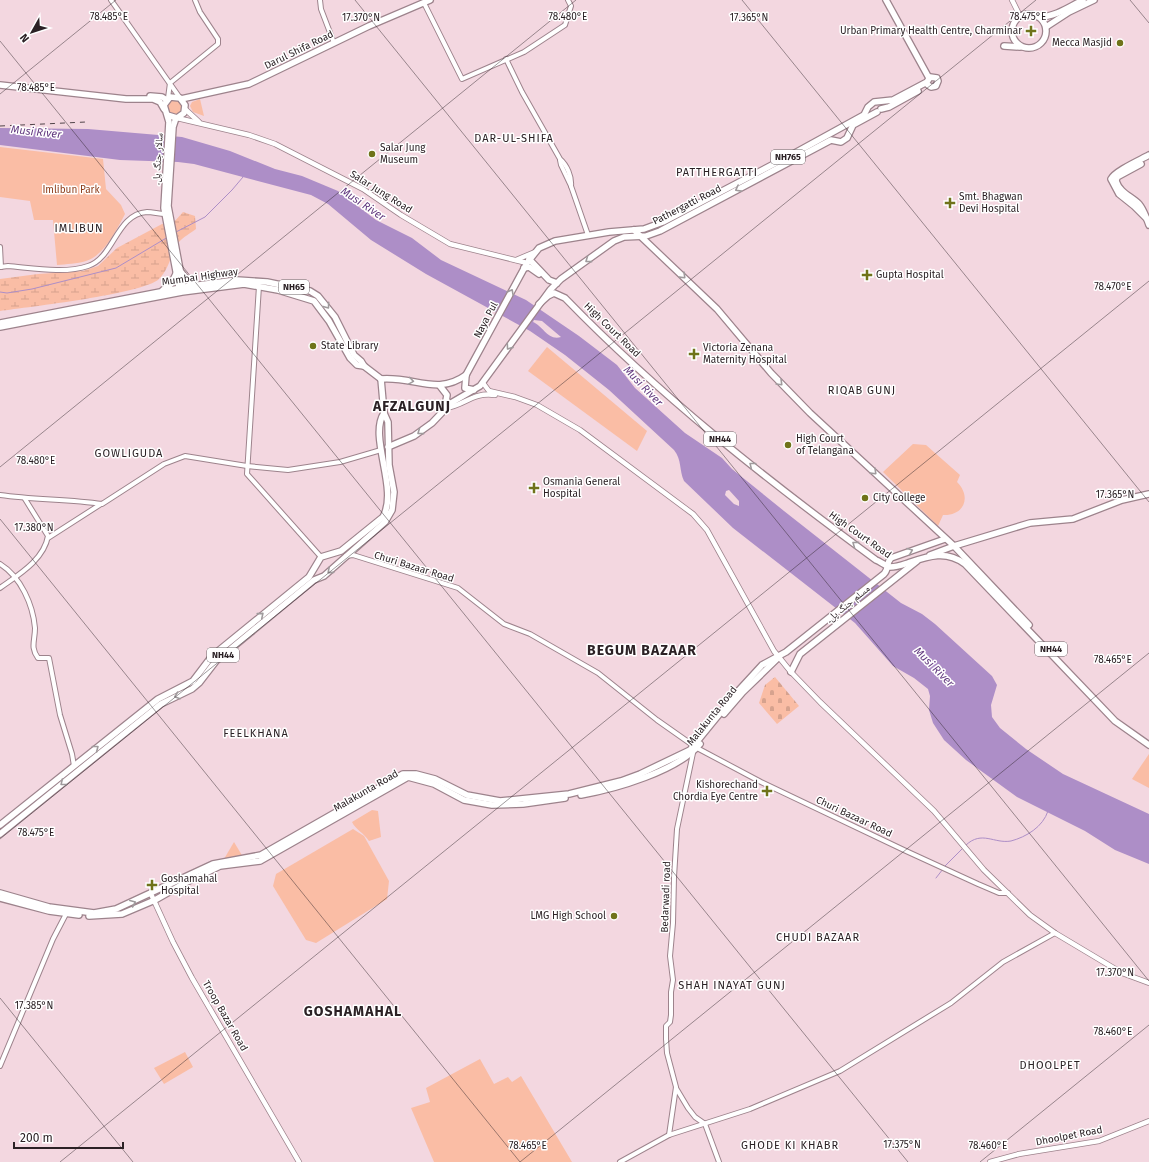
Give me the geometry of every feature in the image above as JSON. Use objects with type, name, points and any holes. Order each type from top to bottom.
[{"type":"main road","name":"Darul Shifa Road","points":[[180,98],[196,97],[249,84],[369,26],[421,2],[430,0]]},
{"type":"main road","points":[[886,0],[928,82]]},
{"type":"main road","points":[[1012,0],[1020,16]]},
{"type":"main road","points":[[1039,17],[1046,27],[1046,38],[1042,43],[1029,49],[1004,46],[1012,31],[1014,23],[1020,16],[1033,14],[1039,17],[1046,17],[1056,14],[1083,0]]},
{"type":"main road","points":[[1046,27],[1069,12],[1094,0]]},
{"type":"main road","points":[[1012,31],[1015,42],[1023,48]]},
{"type":"main road","name":"Pathergatti Road","points":[[614,241],[624,237],[644,236],[660,231],[829,138],[838,142],[847,138],[853,126],[866,116],[889,107],[928,82]]},
{"type":"main road","name":"NH765","points":[[634,230],[644,229],[674,217],[829,138],[866,116],[868,107],[874,102],[892,100],[928,82]]},
{"type":"main road","points":[[0,85],[122,97],[126,99],[153,99],[160,102],[171,127]]},
{"type":"main road","points":[[122,97],[126,95],[162,96],[167,99]]},
{"type":"main road","points":[[167,99],[174,96],[180,98],[185,108]]},
{"type":"main road","points":[[171,127],[177,118],[184,113],[185,108],[196,97]]},
{"type":"main road","points":[[164,109],[167,99]]},
{"type":"main road","name":"Salar Jung Road","points":[[185,108],[193,118],[204,125]]},
{"type":"main road","points":[[167,115],[177,118]]},
{"type":"main road","name":"Salar Jung Road","points":[[177,118],[249,135],[275,144],[363,189],[401,215],[450,244],[516,260],[525,266]]},
{"type":"main road","name":"سالار جنگ پل۔","points":[[167,194],[171,127]]},
{"type":"main road","points":[[1146,218],[1119,194],[1111,179],[1112,176],[1149,155]]},
{"type":"main road","points":[[1149,159],[1117,178],[1117,184],[1129,197],[1138,203],[1146,214],[1149,225]]},
{"type":"main road","points":[[167,194],[165,214],[169,223]]},
{"type":"main road","points":[[167,194],[169,223],[182,290]]},
{"type":"main road","points":[[516,260],[535,252],[544,245],[555,241],[609,232],[634,230]]},
{"type":"main road","name":"NH44","points":[[634,230],[644,236],[655,249],[717,309],[771,373],[810,413],[954,546],[1118,718],[1149,742]]},
{"type":"main road","points":[[655,249],[652,238],[660,231]]},
{"type":"main road","points":[[539,304],[550,290],[558,283],[614,241],[616,236],[614,233],[609,232]]},
{"type":"main road","name":"Naya Pul","points":[[466,375],[525,266],[535,252]]},
{"type":"main road","points":[[525,266],[549,280],[558,283]]},
{"type":"main road","points":[[525,266],[532,268],[549,284],[550,290]]},
{"type":"main road","points":[[178,272],[188,281],[199,285]]},
{"type":"main road","points":[[161,291],[171,284],[178,272]]},
{"type":"main road","name":"Mumbai Highway","points":[[0,327],[182,290],[199,285],[245,280],[267,282],[310,292],[325,302],[354,355],[364,366],[381,379]]},
{"type":"main road","name":"Mumbai Highway","points":[[0,323],[161,291],[238,285],[259,286],[308,298],[320,306],[350,358],[357,366],[364,366]]},
{"type":"main road","name":"High Court Road","points":[[539,304],[554,293],[565,298],[616,348],[706,427],[838,532],[887,566],[896,567],[924,558],[947,555],[955,557],[965,564],[1115,721],[1149,745]]},
{"type":"main road","name":"NH44","points":[[0,825],[158,699],[193,681],[212,656],[312,578],[324,576],[389,517],[394,492],[391,481],[388,447],[404,441],[423,430],[445,408],[484,382],[539,304]]},
{"type":"main road","points":[[332,325],[337,322]]},
{"type":"main road","points":[[388,447],[388,422],[384,413],[381,379],[393,378],[440,386],[450,384],[466,375]]},
{"type":"main road","points":[[466,375],[465,388],[474,390]]},
{"type":"main road","points":[[484,382],[488,391],[518,399],[552,413],[580,430],[676,499],[700,520],[767,640],[791,672],[820,702],[934,811],[965,847],[1030,915],[1055,933],[1122,973],[1149,983]]},
{"type":"main road","points":[[440,386],[447,395],[445,408],[453,407],[483,394],[518,399]]},
{"type":"main road","points":[[321,557],[341,551],[383,517],[386,512],[388,497],[381,450],[380,419],[384,413]]},
{"type":"main road","points":[[924,558],[932,553],[1030,523],[1073,520],[1122,500],[1149,494]]},
{"type":"main road","points":[[887,566],[891,558],[945,539]]},
{"type":"main road","points":[[966,559],[964,547],[972,540]]},
{"type":"main road","name":"NH44","points":[[0,834],[161,704],[192,689],[199,683],[216,661],[312,578],[321,557]]},
{"type":"main road","name":"مسلم جنگ پل۔","points":[[800,654],[892,580],[924,558]]},
{"type":"main road","name":"مسلم جنگ پل۔","points":[[695,749],[757,670],[772,658],[779,656],[793,646],[884,574],[887,566]]},
{"type":"main road","points":[[791,672],[800,654],[793,646]]},
{"type":"main road","name":"Malakunta Road","points":[[0,898],[66,914],[94,916],[122,914],[155,900],[220,866],[260,861],[408,777],[428,779],[464,800],[492,805],[595,792],[623,785],[695,749]]},
{"type":"main road","points":[[0,893],[49,908],[94,913],[116,910],[213,864],[261,855],[403,774],[416,774],[428,779]]},
{"type":"main road","name":"Troop Bazar Road","points":[[151,894],[173,942],[192,978],[299,1162]]},
{"type":"main road","name":"Dhoolpet Road","points":[[990,1162],[1018,1154],[1099,1141],[1149,1121]]},
{"type":"street","points":[[111,0],[180,98]]},
{"type":"street","points":[[167,99],[170,83],[218,44],[218,39],[200,12],[195,0]]},
{"type":"street","points":[[320,0],[321,9],[334,43]]},
{"type":"street","points":[[421,2],[462,79],[524,52],[565,25],[571,6],[568,0]]},
{"type":"street","points":[[506,59],[522,92],[560,159],[564,163],[572,181],[571,186],[588,235]]},
{"type":"street","points":[[0,247],[0,267],[8,266],[63,269],[88,266],[101,257],[126,221],[146,212],[165,214]]},
{"type":"street","points":[[259,286],[247,466],[249,477],[321,557]]},
{"type":"street","points":[[0,588],[32,563],[44,548],[48,538],[164,464],[185,456],[247,466],[288,470],[340,462],[381,450]]},
{"type":"street","points":[[0,495],[25,499],[73,500],[102,504]]},
{"type":"street","points":[[25,499],[48,538]]},
{"type":"street","name":"Churi Bazaar Road","points":[[346,556],[353,555],[458,588],[504,624],[530,634],[598,673],[695,749],[761,782],[941,867],[999,892],[1008,893]]},
{"type":"street","points":[[0,564],[9,570],[23,590],[33,617],[35,630],[32,646],[33,652],[38,658],[49,658],[60,714],[74,766]]},
{"type":"street","name":"Bedarwadi road","points":[[676,1087],[667,1053],[666,1026],[670,1022],[673,980],[670,956],[677,829],[695,749]]},
{"type":"street","points":[[0,1066],[15,1035],[53,939],[66,914]]},
{"type":"street","points":[[620,1162],[669,1135],[750,1109],[840,1071],[951,1003],[1014,955],[1055,933]]},
{"type":"street","points":[[676,1087],[695,1117],[706,1124],[719,1162]]},
{"type":"street","points":[[669,1135],[676,1087]]},
{"type":"green space","points":[[175,99],[182,104],[183,107],[178,114],[175,115],[168,110],[167,107],[172,100]]},
{"type":"green space","points":[[200,99],[204,116],[193,112],[190,106],[192,102]]},
{"type":"green space","name":"Imlibun Park","points":[[0,147],[103,159],[106,189],[121,205],[125,214],[109,241],[99,254],[83,262],[57,265],[53,220],[34,220],[30,201],[0,197]]},
{"type":"green space","points":[[183,212],[195,216],[196,229],[179,242],[163,275],[149,285],[109,295],[0,311],[0,279],[38,274],[83,271],[98,266],[117,248],[162,224],[174,222]]},
{"type":"green space","points":[[547,347],[647,431],[637,451],[528,371]]},
{"type":"green space","points":[[913,444],[926,445],[960,475],[957,482],[962,488],[964,494],[964,504],[961,509],[956,512],[943,515],[938,526],[883,472]]},
{"type":"green space","points":[[775,677],[799,706],[777,724],[759,703],[765,685]]},
{"type":"green space","points":[[1149,754],[1149,788],[1132,779]]},
{"type":"green space","points":[[372,810],[378,811],[381,837],[369,841],[352,822]]},
{"type":"green space","points":[[353,829],[364,836],[389,881],[387,899],[316,943],[306,940],[273,886],[276,874]]},
{"type":"green space","points":[[234,842],[243,857],[224,859]]},
{"type":"green space","points":[[185,1052],[193,1067],[164,1084],[154,1068]]},
{"type":"green space","points":[[480,1059],[494,1084],[508,1077],[512,1082],[521,1076],[572,1162],[434,1162],[411,1108],[430,1102],[426,1088]]},
{"type":"water","name":"Musi River","points":[[0,128],[88,129],[182,137],[230,151],[275,169],[302,176],[338,191],[376,220],[412,238],[441,260],[526,300],[579,336],[617,365],[635,388],[685,433],[722,458],[732,469],[901,603],[922,614],[935,624],[992,676],[997,685],[991,705],[992,717],[1000,728],[1026,749],[1063,774],[1149,814],[1149,864],[1115,850],[1085,831],[1017,797],[966,760],[944,740],[933,723],[929,710],[930,696],[928,689],[914,678],[893,666],[855,623],[733,528],[684,481],[677,454],[674,450],[609,390],[565,355],[530,331],[426,274],[371,240],[328,204],[311,195],[194,164],[120,160],[0,145]],"holes":[[[534,320],[542,321],[561,337],[556,338],[549,335],[533,322]],[[729,490],[739,501],[739,506],[734,504],[725,495],[726,491]]]},
{"type":"waterway","points":[[176,232],[205,217],[243,177]]},
{"type":"waterway","points":[[0,292],[7,293],[32,289],[116,268],[168,237]]},
{"type":"waterway","points":[[966,845],[977,838],[1011,841],[1022,837],[1038,826],[1046,817],[1048,811]]},
{"type":"waterway","points":[[945,866],[962,849]]},
{"type":"waterway","points":[[936,878],[943,869]]},
{"type":"railway","points":[[0,126],[86,122]]},
{"type":"place","name":"Urban Primary Health Centre, Charminar","points":[[1031,31]]},
{"type":"place","name":"Mecca Masjid","points":[[1120,43]]},
{"type":"place","name":"Salar Jung Museum","points":[[372,154]]},
{"type":"place","name":"Smt. Bhagwan Devi Hospital","points":[[950,203]]},
{"type":"place","name":"Gupta Hospital","points":[[867,275]]},
{"type":"place","name":"State Library","points":[[313,346]]},
{"type":"place","name":"Victoria Zenana Maternity Hospital","points":[[694,354]]},
{"type":"place","name":"High Court of Telangana","points":[[788,445]]},
{"type":"place","name":"Osmania General Hospital","points":[[534,488]]},
{"type":"place","name":"City College","points":[[865,498]]},
{"type":"place","name":"Kishorechand Chordia Eye Centre","points":[[767,791]]},
{"type":"place","name":"Goshamahal Hospital","points":[[152,885]]},
{"type":"place","name":"LMG High School","points":[[614,916]]},
{"type":"district","name":"DAR-UL-SHIFA","points":[[514,138]]},
{"type":"district","name":"PATTHERGATTI","points":[[717,172]]},
{"type":"district","name":"IMLIBUN","points":[[79,228]]},
{"type":"district","name":"RIQAB GUNJ","points":[[862,390]]},
{"type":"district","name":"AFZALGUNJ","points":[[412,406]]},
{"type":"district","name":"GOWLIGUDA","points":[[129,453]]},
{"type":"district","name":"BEGUM BAZAAR","points":[[642,650]]},
{"type":"district","name":"FEELKHANA","points":[[256,733]]},
{"type":"district","name":"CHUDI BAZAAR","points":[[818,937]]},
{"type":"district","name":"SHAH INAYAT GUNJ","points":[[732,985]]},
{"type":"district","name":"GOSHAMAHAL","points":[[353,1011]]},
{"type":"district","name":"DHOOLPET","points":[[1050,1065]]},
{"type":"district","name":"GHODE KI KHABR","points":[[790,1145]]}]
